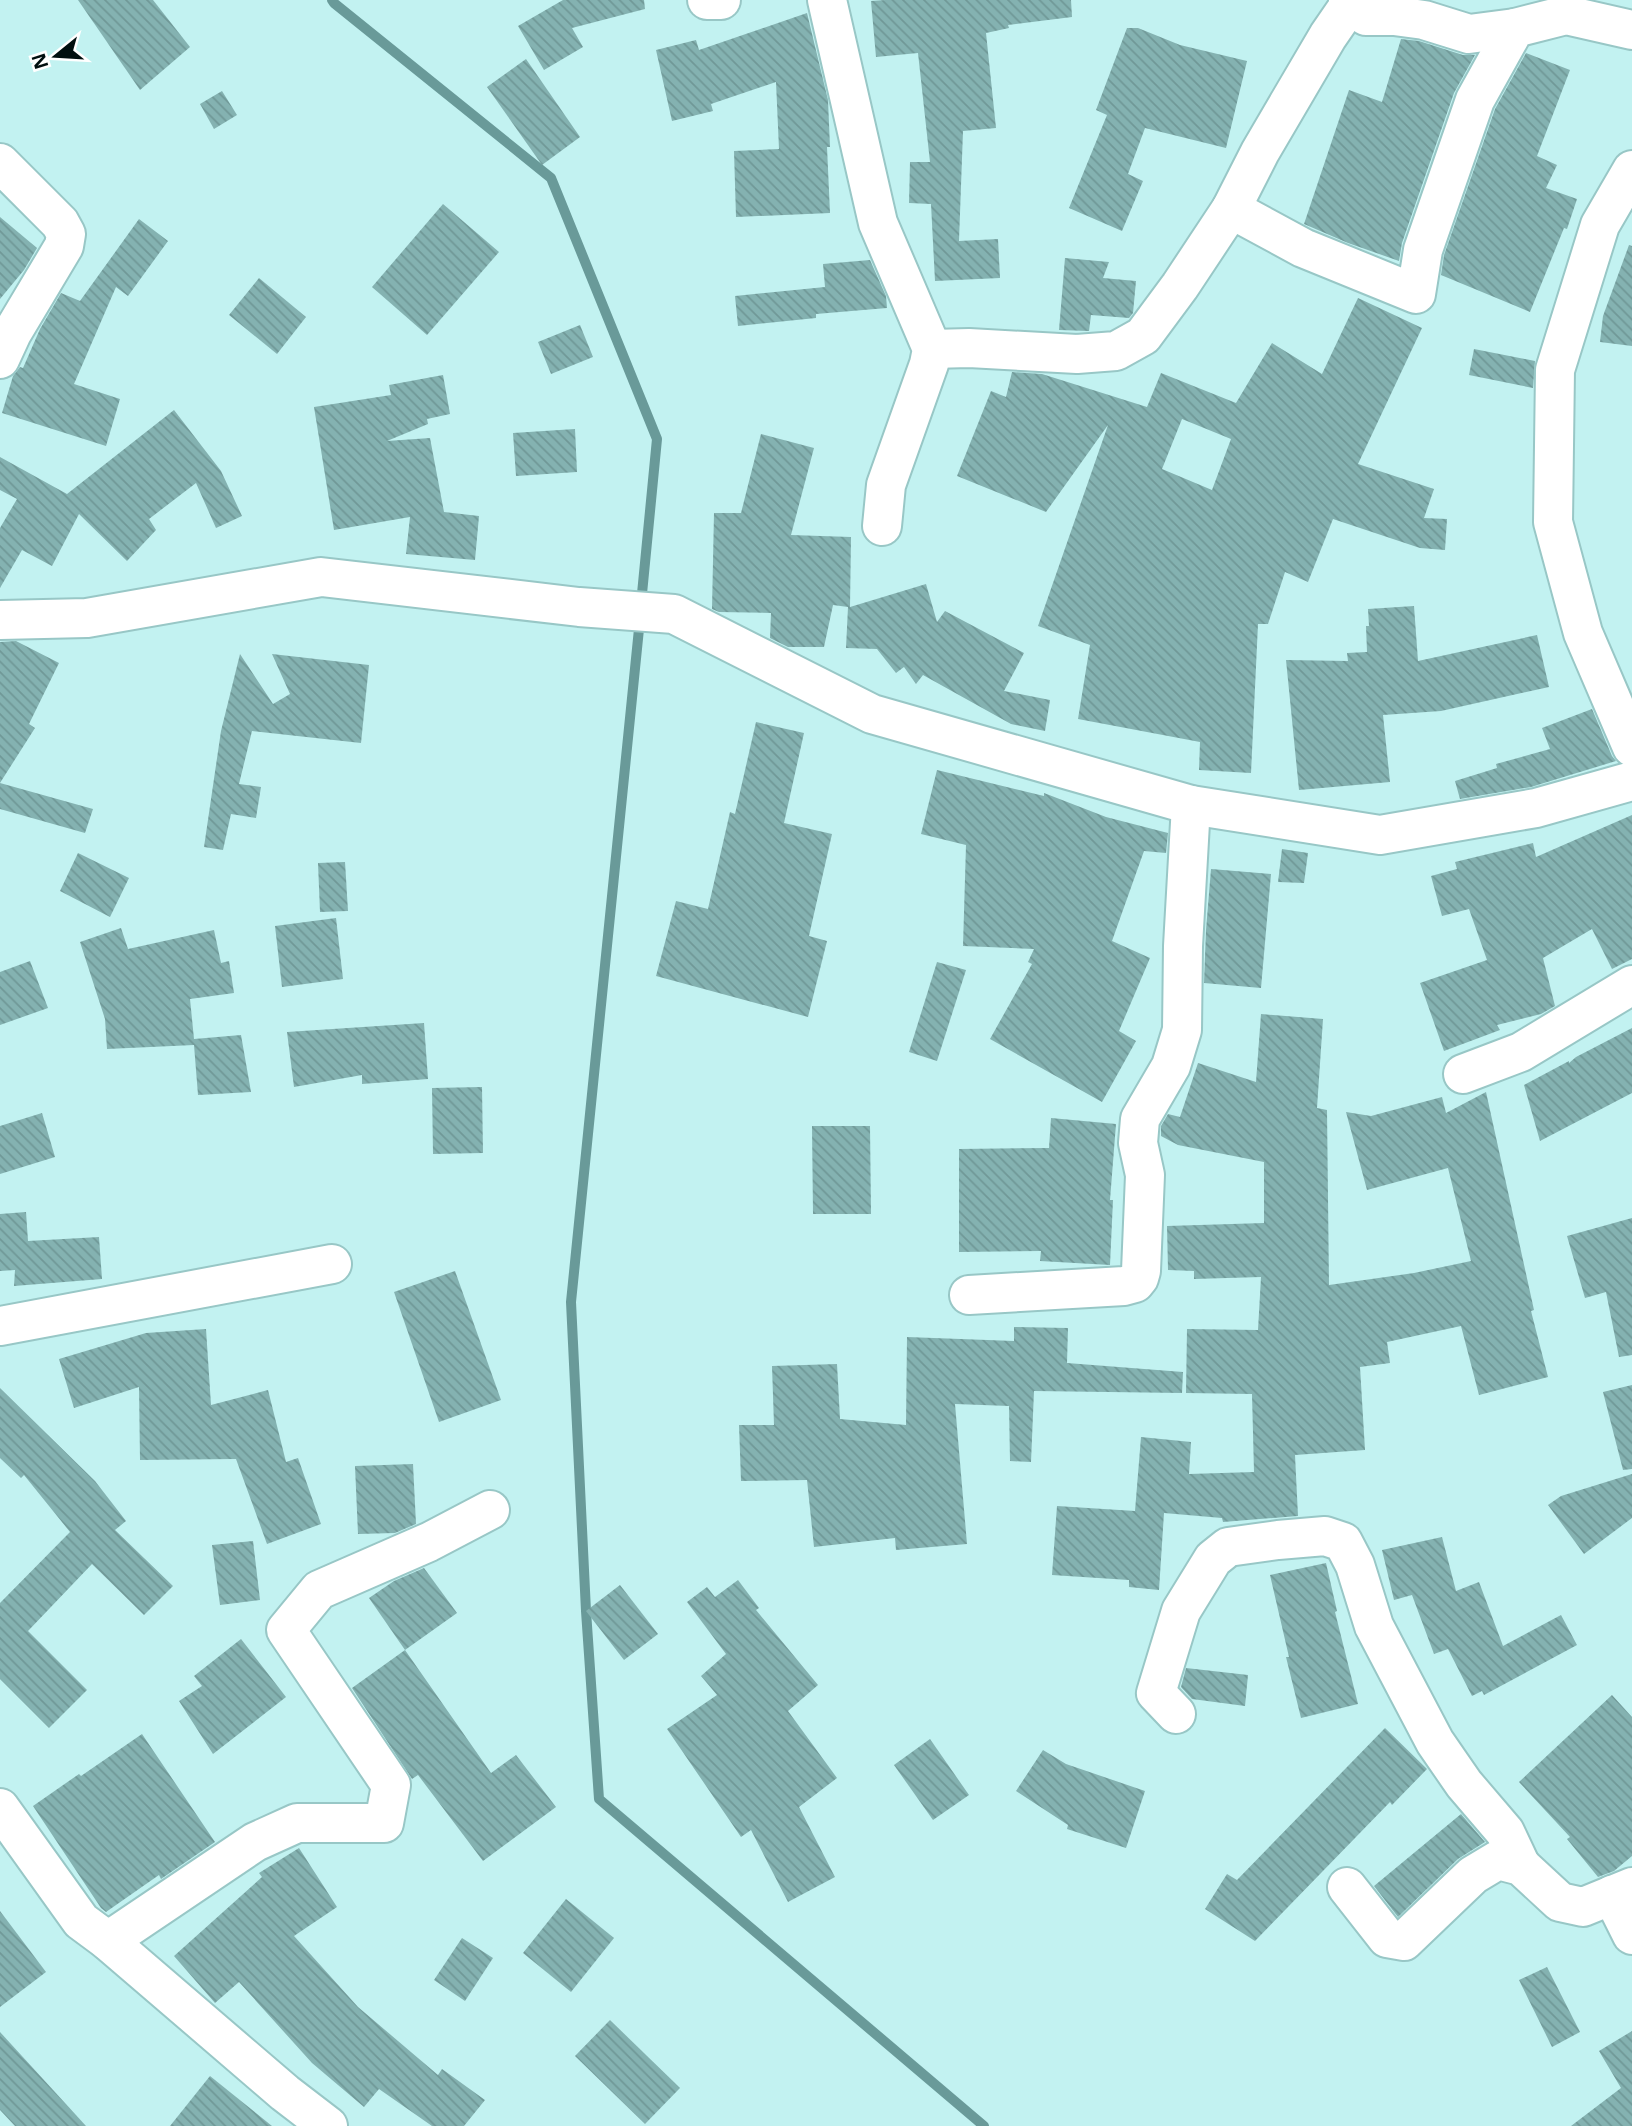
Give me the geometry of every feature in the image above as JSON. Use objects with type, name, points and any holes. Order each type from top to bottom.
[{"type":"street","points":[[707,0],[721,0]]},
{"type":"street","points":[[827,0],[878,223],[932,349],[929,365],[886,485],[881,526]]},
{"type":"street","points":[[932,349],[1077,354],[1116,351],[1143,335],[1195,265],[1231,209],[1260,152],[1349,2],[1366,16],[1424,20],[1469,34],[1516,28],[1566,15],[1632,30]]},
{"type":"street","points":[[1231,209],[1303,248],[1416,294],[1423,250],[1475,100],[1516,28]]},
{"type":"street","points":[[0,163],[60,223],[66,234],[65,246],[12,333],[0,359]]},
{"type":"street","points":[[0,620],[87,618],[321,577],[579,607],[674,614],[872,714],[1191,805],[1380,835],[1536,808],[1632,755],[1583,633],[1553,522],[1553,510],[1555,370],[1600,225],[1632,170]]},
{"type":"street","points":[[969,1296],[1124,1286],[1135,1283],[1139,1278],[1143,1255],[1145,1175],[1137,1131],[1145,1108],[1171,1066],[1182,1030],[1183,946],[1191,805]]},
{"type":"street","points":[[1463,1074],[1521,1052],[1632,985]]},
{"type":"street","points":[[0,1326],[332,1264]]},
{"type":"street","points":[[108,1941],[255,1842],[297,1823],[384,1823],[391,1785],[286,1630],[319,1590],[429,1542],[489,1510]]},
{"type":"street","points":[[1176,1714],[1156,1693],[1181,1611],[1213,1559],[1228,1547],[1278,1540],[1325,1536],[1343,1542],[1355,1565],[1374,1626],[1435,1742],[1464,1784],[1505,1832],[1521,1866],[1560,1902],[1583,1908],[1622,1891],[1632,1935]]},
{"type":"street","points":[[0,1808],[82,1921],[285,2093],[328,2126]]},
{"type":"street","points":[[1348,1887],[1387,1938],[1404,1941],[1473,1875],[1498,1860],[1521,1866]]},
{"type":"building","points":[[78,0],[153,0],[190,47],[140,90]]},
{"type":"building","points":[[563,0],[644,0],[645,9],[572,28],[583,47],[544,70],[518,26]]},
{"type":"building","points":[[1071,0],[1072,17],[1008,25],[1009,28],[986,33],[996,128],[963,131],[959,241],[998,239],[1000,278],[935,281],[931,204],[909,203],[910,162],[930,162],[918,53],[876,57],[871,1]]},
{"type":"building","points":[[807,13],[828,100],[830,213],[736,217],[734,151],[779,149],[776,82],[711,104],[713,111],[672,121],[656,50],[696,40],[699,50]]},
{"type":"building","points":[[1127,28],[1138,28],[1180,45],[1247,61],[1226,148],[1145,128],[1128,174],[1143,181],[1122,231],[1069,208],[1107,115],[1096,110]]},
{"type":"building","points":[[1401,39],[1419,41],[1463,55],[1475,55],[1454,93],[1402,243],[1399,261],[1304,224],[1349,90],[1382,102]]},
{"type":"building","points":[[1526,53],[1570,70],[1537,156],[1557,165],[1546,188],[1577,199],[1567,229],[1564,228],[1530,312],[1441,275],[1444,255],[1495,109]]},
{"type":"building","points":[[526,59],[580,137],[542,165],[487,87]]},
{"type":"building","points":[[222,91],[237,115],[214,129],[200,104]]},
{"type":"building","points":[[443,204],[499,252],[427,335],[372,287]]},
{"type":"building","points":[[0,217],[37,248],[24,270],[0,299]]},
{"type":"building","points":[[139,219],[168,241],[128,296],[116,287],[74,384],[120,399],[106,446],[2,413],[13,376],[20,367],[23,368],[40,329],[61,293],[80,301]]},
{"type":"building","points":[[1629,245],[1632,246],[1632,346],[1600,342],[1603,316]]},
{"type":"building","points":[[1065,258],[1109,262],[1103,278],[1136,281],[1133,313],[1129,318],[1091,315],[1089,331],[1059,330]]},
{"type":"building","points":[[870,260],[886,296],[887,308],[816,314],[816,318],[738,326],[735,296],[825,287],[823,264]]},
{"type":"building","points":[[259,278],[306,317],[277,354],[229,315]]},
{"type":"building","points":[[1358,298],[1422,328],[1358,464],[1434,489],[1424,518],[1447,519],[1445,550],[1420,548],[1333,519],[1308,582],[1285,572],[1268,624],[1258,624],[1251,773],[1199,770],[1200,742],[1078,719],[1090,645],[1038,626],[1108,425],[1046,512],[957,476],[991,391],[1006,397],[1012,372],[1042,374],[1147,407],[1161,373],[1236,403],[1272,343],[1322,374]],"holes":[[[1182,419],[1231,439],[1212,490],[1162,469]]]},
{"type":"building","points":[[580,325],[593,357],[551,374],[538,342]]},
{"type":"building","points":[[1474,349],[1535,361],[1533,388],[1469,375]]},
{"type":"building","points":[[443,375],[450,414],[427,419],[428,424],[387,441],[430,438],[444,512],[479,516],[475,560],[406,554],[410,517],[334,530],[314,407],[391,395],[389,385]]},
{"type":"building","points":[[174,410],[221,471],[242,516],[216,528],[196,483],[149,519],[156,530],[127,561],[79,514],[52,566],[22,550],[0,588],[0,528],[17,499],[0,490],[0,457],[67,494]]},
{"type":"building","points":[[575,429],[577,472],[516,476],[513,433]]},
{"type":"building","points":[[761,434],[814,448],[791,535],[851,537],[850,607],[926,584],[937,622],[945,611],[1024,653],[1004,691],[1050,700],[1045,731],[1011,724],[923,675],[916,684],[904,667],[896,673],[877,649],[846,648],[848,607],[833,605],[824,647],[788,647],[770,638],[771,613],[719,612],[712,609],[714,513],[741,513]]},
{"type":"building","points":[[1414,606],[1418,661],[1537,635],[1549,687],[1441,711],[1383,715],[1390,782],[1299,790],[1286,660],[1348,661],[1347,653],[1367,652],[1368,609]]},
{"type":"building","points":[[16,641],[59,663],[29,724],[35,728],[0,783],[0,642]]},
{"type":"building","points":[[240,654],[273,704],[290,694],[272,654],[369,665],[361,743],[252,731],[239,784],[261,787],[256,818],[231,814],[223,850],[204,847],[221,731]]},
{"type":"building","points":[[1592,709],[1616,761],[1531,787],[1460,799],[1455,781],[1497,768],[1496,764],[1550,749],[1542,728]]},
{"type":"building","points":[[756,722],[804,733],[784,823],[832,834],[809,936],[827,941],[808,1017],[656,976],[676,901],[708,909],[730,812],[735,814]]},
{"type":"building","points":[[937,770],[1044,796],[1044,793],[1106,817],[1168,833],[1166,853],[1144,851],[1112,941],[1150,958],[1119,1031],[1136,1041],[1102,1102],[990,1039],[1032,964],[1028,962],[1034,949],[963,946],[966,845],[921,834]]},
{"type":"building","points":[[0,783],[93,809],[85,833],[0,809]]},
{"type":"building","points":[[1632,815],[1632,959],[1612,969],[1592,929],[1543,958],[1555,1006],[1541,1014],[1497,1025],[1500,1030],[1444,1051],[1420,983],[1487,960],[1469,909],[1442,916],[1431,876],[1457,869],[1455,862],[1533,843],[1536,857]]},
{"type":"building","points":[[1282,849],[1308,853],[1304,883],[1278,882]]},
{"type":"building","points":[[78,853],[129,878],[110,917],[60,891]]},
{"type":"building","points":[[345,862],[348,911],[320,912],[318,863]]},
{"type":"building","points":[[1211,869],[1271,874],[1261,988],[1204,983]]},
{"type":"building","points":[[336,918],[343,979],[282,987],[275,926]]},
{"type":"building","points":[[121,928],[128,949],[214,930],[221,963],[229,961],[234,993],[190,999],[194,1039],[241,1035],[251,1092],[198,1095],[194,1045],[107,1049],[105,1019],[80,942]]},
{"type":"building","points":[[30,961],[48,1008],[0,1025],[0,972]]},
{"type":"building","points":[[937,962],[966,970],[937,1061],[909,1052]]},
{"type":"building","points":[[1261,1014],[1323,1019],[1317,1108],[1327,1110],[1329,1285],[1414,1273],[1471,1261],[1448,1168],[1367,1190],[1346,1112],[1371,1116],[1442,1097],[1446,1113],[1486,1092],[1534,1310],[1531,1311],[1548,1377],[1479,1395],[1461,1326],[1387,1342],[1390,1363],[1360,1367],[1365,1450],[1295,1455],[1298,1516],[1223,1522],[1222,1518],[1164,1513],[1159,1590],[1129,1587],[1129,1580],[1052,1575],[1057,1506],[1135,1511],[1141,1437],[1191,1442],[1189,1474],[1254,1472],[1252,1394],[1186,1393],[1187,1329],[1258,1330],[1261,1277],[1194,1279],[1194,1271],[1168,1270],[1167,1226],[1264,1223],[1264,1162],[1178,1145],[1161,1136],[1161,1126],[1168,1114],[1180,1117],[1198,1063],[1256,1082]]},
{"type":"building","points":[[424,1023],[428,1079],[362,1084],[362,1075],[294,1087],[287,1032]]},
{"type":"building","points":[[1632,1028],[1632,1093],[1540,1141],[1524,1085]]},
{"type":"building","points":[[482,1087],[483,1153],[433,1154],[432,1088]]},
{"type":"building","points":[[42,1113],[55,1157],[0,1174],[0,1126]]},
{"type":"building","points":[[1051,1118],[1116,1124],[1110,1200],[1113,1200],[1110,1265],[1040,1261],[1041,1251],[959,1252],[959,1149],[1049,1148]]},
{"type":"building","points":[[812,1126],[870,1126],[871,1214],[813,1214]]},
{"type":"building","points":[[26,1212],[28,1241],[99,1237],[102,1279],[14,1286],[15,1270],[0,1271],[0,1214]]},
{"type":"building","points":[[1632,1218],[1632,1355],[1619,1357],[1606,1292],[1585,1298],[1567,1236]]},
{"type":"building","points":[[455,1271],[501,1400],[439,1422],[394,1292]]},
{"type":"building","points":[[1014,1327],[1068,1328],[1067,1363],[1183,1372],[1182,1393],[1034,1391],[1031,1462],[1010,1461],[1009,1406],[955,1404],[967,1544],[896,1550],[895,1538],[814,1547],[807,1480],[741,1481],[739,1425],[774,1425],[772,1366],[837,1364],[840,1419],[906,1425],[907,1337],[1014,1341]]},
{"type":"building","points":[[206,1329],[211,1405],[268,1390],[286,1462],[298,1458],[321,1524],[267,1544],[236,1459],[140,1460],[139,1387],[74,1408],[59,1359],[146,1333]]},
{"type":"building","points":[[1632,1385],[1632,1469],[1623,1470],[1603,1392]]},
{"type":"building","points":[[0,1388],[95,1481],[126,1521],[115,1530],[173,1586],[144,1615],[92,1564],[28,1631],[87,1690],[49,1728],[0,1679],[0,1603],[70,1532],[24,1475],[21,1478],[0,1458]]},
{"type":"building","points":[[413,1464],[416,1524],[395,1533],[358,1534],[355,1466]]},
{"type":"building","points":[[1632,1474],[1632,1518],[1584,1554],[1548,1505],[1561,1496]]},
{"type":"building","points":[[1442,1537],[1456,1591],[1479,1582],[1503,1646],[1561,1615],[1577,1645],[1484,1695],[1482,1691],[1472,1696],[1448,1649],[1434,1654],[1412,1595],[1394,1600],[1382,1550]]},
{"type":"building","points":[[253,1541],[260,1600],[220,1605],[212,1545]]},
{"type":"building","points":[[1326,1563],[1358,1704],[1301,1718],[1270,1575]]},
{"type":"building","points":[[424,1568],[457,1613],[405,1650],[369,1598],[394,1581]]},
{"type":"building","points":[[738,1580],[759,1608],[756,1610],[818,1685],[788,1711],[837,1778],[799,1807],[835,1877],[788,1902],[751,1830],[741,1837],[667,1729],[717,1695],[701,1676],[726,1654],[687,1602],[707,1587],[715,1597]]},
{"type":"building","points":[[620,1585],[658,1634],[624,1660],[586,1611]]},
{"type":"building","points":[[241,1639],[286,1697],[213,1754],[179,1701],[202,1686],[194,1676]]},
{"type":"building","points":[[405,1650],[491,1773],[516,1755],[556,1807],[483,1861],[418,1775],[412,1779],[352,1688]]},
{"type":"building","points":[[1186,1668],[1248,1675],[1245,1706],[1192,1699],[1181,1687]]},
{"type":"building","points":[[1612,1695],[1632,1717],[1632,1856],[1614,1871],[1598,1877],[1567,1839],[1570,1837],[1519,1782]]},
{"type":"building","points":[[1385,1728],[1427,1769],[1392,1805],[1390,1802],[1255,1941],[1205,1909],[1227,1874],[1237,1880]]},
{"type":"building","points":[[142,1734],[215,1842],[161,1879],[159,1875],[106,1912],[33,1806]]},
{"type":"building","points":[[930,1739],[969,1795],[933,1820],[894,1765]]},
{"type":"building","points":[[1043,1750],[1066,1764],[1145,1791],[1126,1848],[1067,1829],[1068,1825],[1016,1791]]},
{"type":"building","points":[[1461,1814],[1485,1842],[1458,1859],[1398,1917],[1374,1886]]},
{"type":"building","points":[[299,1848],[337,1907],[294,1936],[358,2007],[438,2075],[442,2069],[485,2100],[464,2126],[432,2126],[379,2089],[364,2107],[312,2063],[239,1982],[215,2003],[174,1956],[262,1877],[259,1873]]},
{"type":"building","points":[[566,1899],[614,1938],[571,1992],[523,1953]]},
{"type":"building","points":[[0,1911],[46,1972],[0,2007]]},
{"type":"building","points":[[462,1938],[493,1958],[465,2001],[434,1980]]},
{"type":"building","points":[[1547,1967],[1580,2032],[1552,2047],[1519,1980]]},
{"type":"building","points":[[610,2020],[680,2088],[645,2124],[575,2056]]},
{"type":"building","points":[[1632,2031],[1632,2126],[1571,2126],[1621,2088],[1599,2051]]},
{"type":"building","points":[[0,2032],[86,2126],[15,2126],[0,2110]]},
{"type":"building","points":[[210,2076],[272,2126],[170,2126]]},
{"type":"waterway","points":[[332,0],[551,178],[657,439],[641,604]]},
{"type":"waterway","points":[[640,619],[571,1302],[586,1611],[599,1799],[984,2126]]}]
